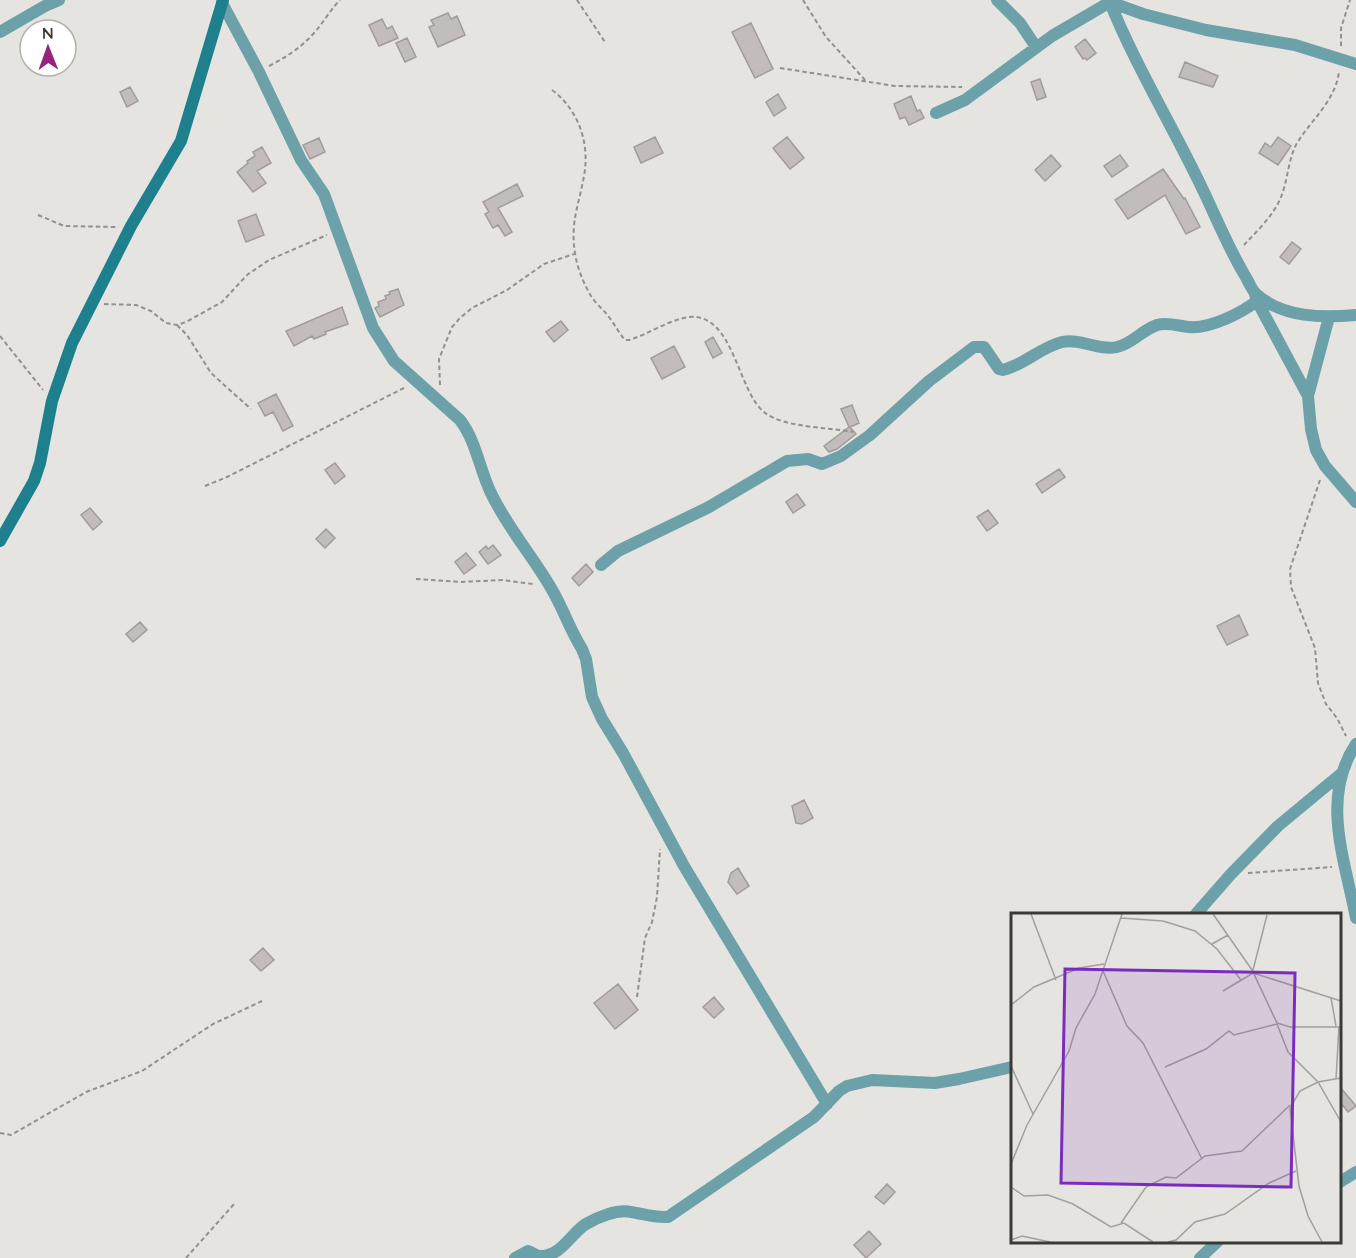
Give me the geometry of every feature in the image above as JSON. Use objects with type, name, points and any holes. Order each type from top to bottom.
[{"type":"main road","points":[[0,541],[34,481],[40,463],[52,401],[72,343],[131,226],[181,141],[222,1]]},
{"type":"street","points":[[0,32],[59,0]]},
{"type":"street","points":[[997,0],[1020,23],[1036,47]]},
{"type":"street","points":[[222,1],[301,160],[324,194],[373,327],[394,361],[466,428],[476,448],[486,482],[501,512],[551,588],[585,659],[592,697],[602,719],[684,866],[827,1104]]},
{"type":"street","points":[[936,113],[965,100],[1036,47],[1109,1]]},
{"type":"street","points":[[1109,1],[1143,14],[1206,30],[1295,45],[1347,61]]},
{"type":"street","points":[[1109,1],[1146,81],[1201,186],[1233,255],[1308,396]]},
{"type":"street","points":[[601,565],[618,550],[709,507],[787,462],[808,459],[822,464],[855,447],[919,390],[974,347],[984,347],[996,365],[1003,370],[1058,343],[1079,341],[1108,348],[1118,347],[1131,342],[1154,326],[1163,324],[1189,327],[1205,325],[1239,313],[1256,297]]},
{"type":"street","points":[[1256,297],[1295,314],[1329,317],[1356,315]]},
{"type":"street","points":[[1329,317],[1308,396],[1311,429],[1316,450],[1325,466],[1356,502]]},
{"type":"street","points":[[1354,747],[1342,773],[1336,818],[1356,918]]},
{"type":"street","points":[[1198,913],[1231,874],[1278,826],[1342,773]]},
{"type":"street","points":[[515,1258],[528,1251],[539,1256],[546,1255],[567,1243],[585,1225],[618,1211],[630,1211],[657,1218],[668,1217],[806,1123],[839,1091],[859,1082],[872,1080],[935,1083],[1011,1066]]},
{"type":"street","points":[[1341,1181],[1356,1172]]},
{"type":"street","points":[[1200,1258],[1215,1243]]},
{"type":"path","points":[[259,72],[298,50],[315,33],[340,0]]},
{"type":"path","points":[[577,0],[604,42]]},
{"type":"path","points":[[803,0],[826,37],[866,82]]},
{"type":"path","points":[[1233,255],[1258,231],[1280,199],[1296,145],[1336,89],[1347,61],[1341,50],[1341,28],[1350,0]]},
{"type":"path","points":[[780,68],[895,86],[980,88]]},
{"type":"path","points":[[552,90],[570,108],[580,126],[586,146],[584,177],[573,224],[575,254],[580,272],[591,296],[608,315],[625,340],[687,318],[710,321],[721,333],[749,392],[763,411],[774,419],[870,435]]},
{"type":"path","points":[[38,215],[64,226],[78,228],[131,226]]},
{"type":"path","points":[[93,302],[123,306],[136,305],[151,311],[166,323],[177,325],[222,302],[247,275],[269,260],[337,231]]},
{"type":"path","points":[[446,408],[439,380],[439,359],[456,323],[472,308],[507,290],[544,264],[575,254]]},
{"type":"path","points":[[177,325],[187,335],[211,373],[251,409]]},
{"type":"path","points":[[0,336],[52,401]]},
{"type":"path","points":[[205,486],[416,382]]},
{"type":"path","points":[[1325,466],[1290,569],[1291,587],[1315,648],[1318,683],[1326,704],[1354,747]]},
{"type":"path","points":[[416,579],[460,582],[517,581],[551,588]]},
{"type":"path","points":[[637,997],[645,938],[652,922],[657,897],[662,825]]},
{"type":"path","points":[[1231,874],[1344,866]]},
{"type":"path","points":[[0,1133],[11,1135],[86,1092],[142,1071],[213,1024],[262,1001]]},
{"type":"path","points":[[186,1258],[235,1203]]},
{"type":"building","points":[[448,13],[451,19],[457,16],[465,35],[438,47],[429,27],[434,25],[431,20]]},
{"type":"building","points":[[382,19],[387,29],[392,26],[398,38],[379,46],[369,25]]},
{"type":"building","points":[[751,23],[773,69],[755,78],[732,32]]},
{"type":"building","points":[[407,38],[416,57],[405,62],[396,43]]},
{"type":"building","points":[[1085,39],[1096,53],[1087,60],[1083,59],[1075,47]]},
{"type":"building","points":[[1185,62],[1218,76],[1213,87],[1179,77]]},
{"type":"building","points":[[1040,79],[1046,97],[1037,100],[1031,82]]},
{"type":"building","points":[[130,87],[138,101],[127,107],[120,92]]},
{"type":"building","points":[[778,94],[786,108],[774,116],[766,102]]},
{"type":"building","points":[[911,96],[917,111],[920,110],[924,118],[909,125],[905,117],[900,119],[894,104]]},
{"type":"building","points":[[655,137],[663,153],[641,163],[634,147]]},
{"type":"building","points":[[787,137],[804,158],[790,169],[773,148]]},
{"type":"building","points":[[1278,137],[1291,146],[1278,165],[1259,153],[1265,143],[1271,147]]},
{"type":"building","points":[[319,138],[325,152],[310,159],[303,145]]},
{"type":"building","points":[[262,147],[271,163],[257,171],[266,183],[253,192],[237,172],[255,156],[253,152]]},
{"type":"building","points":[[1051,155],[1061,166],[1045,181],[1035,170]]},
{"type":"building","points":[[1120,155],[1128,166],[1112,177],[1104,166]]},
{"type":"building","points":[[1163,169],[1185,198],[1200,227],[1186,234],[1165,195],[1128,219],[1115,200]]},
{"type":"building","points":[[517,184],[523,196],[498,208],[512,232],[505,236],[498,225],[493,228],[485,214],[489,212],[483,202]]},
{"type":"building","points":[[256,214],[264,235],[246,242],[238,221]]},
{"type":"building","points":[[1292,242],[1301,249],[1289,264],[1280,257]]},
{"type":"building","points":[[398,289],[404,305],[380,317],[375,308],[379,306],[378,302],[386,299],[385,296],[390,294],[389,292]]},
{"type":"building","points":[[342,307],[348,324],[325,332],[326,334],[314,339],[312,336],[294,346],[286,331]]},
{"type":"building","points":[[561,321],[568,330],[554,342],[546,332]]},
{"type":"building","points":[[713,337],[722,353],[713,358],[705,342]]},
{"type":"building","points":[[674,346],[685,367],[662,379],[651,358]]},
{"type":"building","points":[[276,394],[293,426],[283,431],[273,412],[265,416],[258,403]]},
{"type":"building","points":[[852,405],[859,423],[850,427],[856,434],[837,449],[829,452],[824,446],[849,427],[841,409]]},
{"type":"building","points":[[335,463],[345,476],[335,484],[325,470]]},
{"type":"building","points":[[1059,469],[1065,477],[1042,493],[1036,484]]},
{"type":"building","points":[[797,494],[805,505],[793,513],[786,502]]},
{"type":"building","points":[[90,508],[102,522],[93,530],[81,515]]},
{"type":"building","points":[[988,510],[998,523],[987,531],[977,517]]},
{"type":"building","points":[[326,529],[335,538],[325,548],[316,539]]},
{"type":"building","points":[[493,545],[501,555],[488,564],[479,552],[486,546],[488,549]]},
{"type":"building","points":[[466,553],[476,565],[464,574],[455,562]]},
{"type":"building","points":[[586,564],[593,572],[579,586],[572,578]]},
{"type":"building","points":[[1239,615],[1248,635],[1227,645],[1217,626]]},
{"type":"building","points":[[140,622],[147,630],[133,642],[126,634]]},
{"type":"building","points":[[804,800],[813,818],[802,824],[796,823],[792,806]]},
{"type":"building","points":[[738,868],[749,886],[737,894],[728,882],[731,873]]},
{"type":"building","points":[[263,948],[274,960],[261,971],[250,960]]},
{"type":"building","points":[[618,984],[638,1010],[615,1029],[594,1003]]},
{"type":"building","points":[[714,997],[724,1009],[714,1018],[703,1007]]},
{"type":"building","points":[[1341,1088],[1356,1106],[1348,1112],[1341,1103]]},
{"type":"building","points":[[887,1184],[895,1192],[884,1204],[875,1197]]},
{"type":"building","points":[[869,1231],[881,1244],[866,1258],[854,1245]]}]
